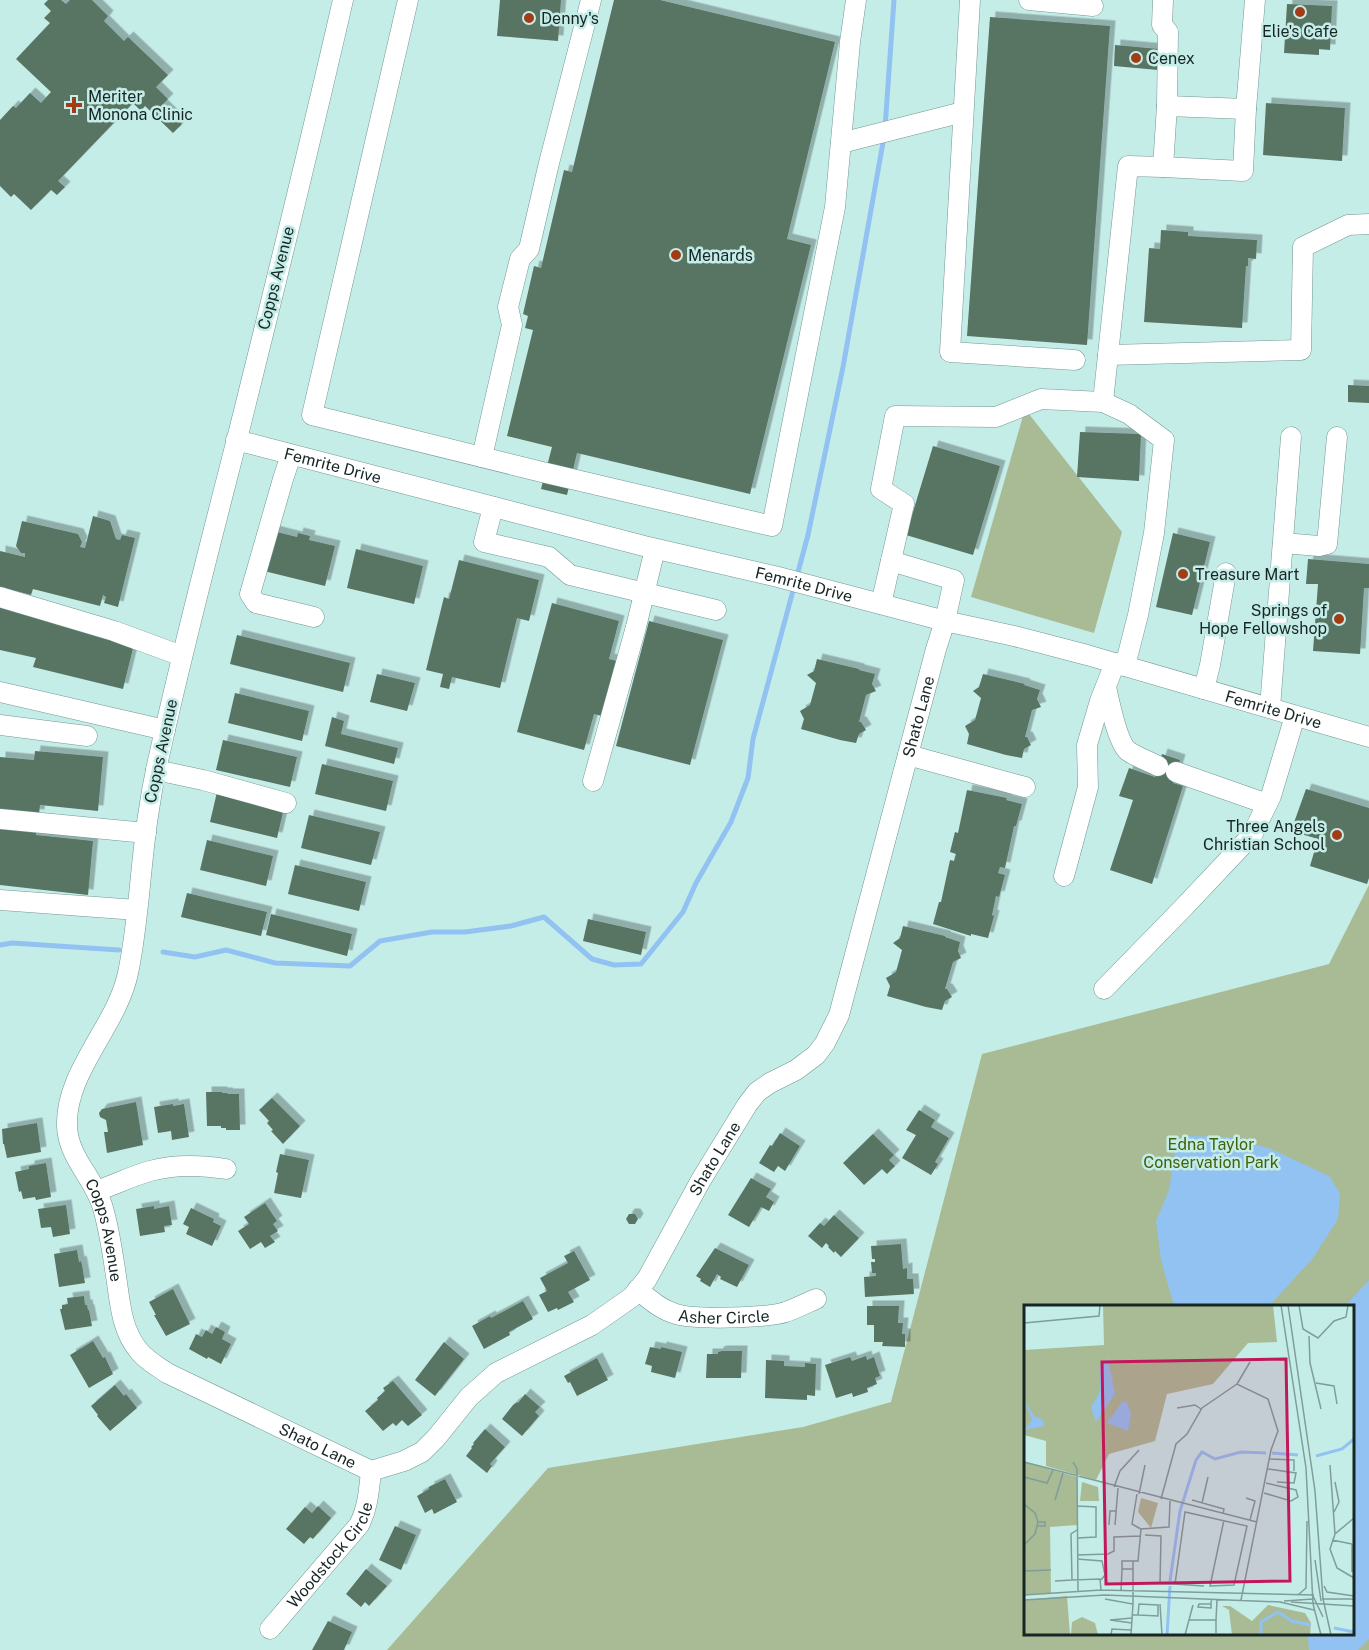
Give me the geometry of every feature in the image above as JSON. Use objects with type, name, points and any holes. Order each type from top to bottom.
[{"type":"street","name":"Copps Avenue","points":[[263,1419],[167,1373],[133,1344],[119,1302],[103,1207],[81,1167],[70,1143],[67,1129],[71,1096],[85,1063],[108,1024],[128,978],[156,770],[343,0]]},
{"type":"street","points":[[408,0],[312,415],[772,526],[848,141],[850,42],[856,0]]},
{"type":"street","points":[[482,457],[512,325],[508,307],[520,259],[529,249],[591,0]]},
{"type":"street","points":[[970,0],[950,352],[1075,360]]},
{"type":"street","points":[[1029,0],[1093,6]]},
{"type":"street","points":[[1163,0],[1162,25],[1168,32],[1163,167]]},
{"type":"street","points":[[1103,402],[1128,166],[1243,171],[1255,0]]},
{"type":"street","points":[[1167,106],[1246,109]]},
{"type":"street","points":[[848,141],[963,112]]},
{"type":"street","points":[[1108,355],[1302,350],[1303,247],[1348,225],[1369,224]]},
{"type":"street","points":[[881,604],[904,504],[881,489],[895,416],[996,417],[1041,399],[1103,402],[1129,414],[1164,440],[1154,533],[1138,615],[1120,664],[1106,687],[1087,745],[1088,787],[1064,876]]},
{"type":"street","points":[[1270,708],[1291,436]]},
{"type":"street","points":[[1283,543],[1319,546],[1327,544],[1337,437]]},
{"type":"street","name":"Femrite Drive","points":[[236,441],[656,549],[1014,636],[1120,664],[1369,737]]},
{"type":"street","points":[[291,455],[250,594],[256,603],[314,617]]},
{"type":"street","points":[[493,507],[484,542],[549,557],[570,575],[716,610]]},
{"type":"street","points":[[549,557],[558,524]]},
{"type":"street","points":[[593,781],[656,549]]},
{"type":"street","name":"Shato Lane","points":[[263,1419],[371,1471],[404,1461],[422,1452],[469,1397],[496,1373],[592,1325],[623,1305],[648,1279],[701,1180],[747,1105],[770,1083],[808,1062],[825,1043],[839,1015],[954,580],[891,561]]},
{"type":"street","points":[[1204,689],[1226,573]]},
{"type":"street","points":[[0,597],[114,631],[182,656]]},
{"type":"street","points":[[1106,687],[1115,722],[1129,752],[1167,769],[1267,804]]},
{"type":"street","points":[[0,692],[165,730]]},
{"type":"street","points":[[1104,989],[1252,835],[1267,804],[1295,716]]},
{"type":"street","points":[[0,725],[87,736]]},
{"type":"street","points":[[908,755],[1025,788]]},
{"type":"street","points":[[156,770],[203,780],[286,803]]},
{"type":"street","points":[[0,819],[146,833]]},
{"type":"street","points":[[0,900],[137,910]]},
{"type":"street","points":[[96,1191],[150,1171],[167,1168],[197,1165],[226,1169]]},
{"type":"street","name":"Asher Circle","points":[[638,1289],[666,1311],[687,1317],[776,1314],[787,1312],[816,1299]]},
{"type":"street","name":"Woodstock Circle","points":[[270,1629],[359,1525],[368,1503],[371,1471]]},
{"type":"green space","points":[[1025,409],[1122,532],[1094,633],[971,597]]},
{"type":"green space","name":"Edna Taylor Conservation Park","points":[[1369,885],[1369,1650],[387,1650],[548,1468],[803,1427],[891,1402],[982,1054],[1329,964]]},
{"type":"water","points":[[1183,1136],[1228,1137],[1271,1149],[1329,1176],[1340,1193],[1338,1219],[1313,1258],[1270,1305],[1174,1305],[1161,1260],[1156,1221],[1169,1190],[1175,1151]]},
{"type":"water","points":[[1369,1280],[1369,1639],[1358,1650],[1309,1650],[1308,1635],[1354,1635],[1354,1305],[1346,1305]]},
{"type":"building","name":"Meriter Monona Clinic","points":[[48,0],[61,0],[66,4],[70,0],[92,0],[108,16],[104,21],[124,41],[128,37],[168,75],[156,87],[168,99],[162,105],[182,124],[173,133],[145,106],[141,111],[133,103],[58,181],[65,187],[57,195],[51,190],[31,210],[14,194],[11,197],[0,186],[0,120],[30,93],[41,103],[51,92],[16,59],[50,23],[44,18],[51,11],[44,4]]},
{"type":"building","name":"Denny's","points":[[500,0],[561,0],[558,41],[497,36]]},
{"type":"building","name":"Menards","points":[[614,0],[660,0],[835,42],[787,239],[811,245],[750,494],[577,453],[567,495],[541,489],[552,447],[507,436],[533,330],[525,328],[528,316],[523,314],[534,266],[541,268],[564,170],[572,172]]},
{"type":"building","points":[[1287,4],[1332,6],[1330,50],[1319,49],[1319,55],[1284,53]]},
{"type":"building","points":[[990,17],[1110,26],[1087,345],[967,336]]},
{"type":"building","name":"Cenex","points":[[1115,45],[1159,49],[1158,70],[1114,66]]},
{"type":"building","points":[[1266,103],[1345,108],[1342,161],[1263,155]]},
{"type":"building","points":[[1161,230],[1188,232],[1188,236],[1257,240],[1256,259],[1248,258],[1248,266],[1246,266],[1242,328],[1144,322],[1149,248],[1160,249]]},
{"type":"building","points":[[1348,385],[1369,386],[1369,403],[1348,402]]},
{"type":"building","points":[[1080,432],[1141,434],[1139,481],[1077,477]]},
{"type":"building","points":[[933,446],[1000,466],[973,555],[906,535]]},
{"type":"building","points":[[93,516],[110,521],[116,539],[120,540],[122,535],[135,538],[118,607],[104,603],[106,597],[103,595],[100,606],[33,589],[31,595],[0,587],[0,551],[25,557],[25,553],[21,553],[16,546],[22,521],[78,534],[82,542],[80,547],[85,548]]},
{"type":"building","points":[[273,531],[297,537],[298,533],[310,536],[309,540],[335,546],[325,586],[264,571]]},
{"type":"building","name":"Treasure Mart","points":[[1173,533],[1210,542],[1192,615],[1156,607]]},
{"type":"building","points":[[356,549],[423,566],[414,604],[347,588]]},
{"type":"building","name":"Springs of Hope Fellowshop","points":[[1308,559],[1369,564],[1369,588],[1364,588],[1360,654],[1313,651],[1318,584],[1306,584]]},
{"type":"building","points":[[459,560],[539,580],[529,621],[517,618],[500,688],[452,677],[449,689],[440,687],[443,674],[426,670],[444,597],[449,599]]},
{"type":"building","points":[[0,602],[57,616],[55,624],[134,644],[123,689],[33,667],[36,658],[0,650]]},
{"type":"building","points":[[552,603],[619,621],[609,659],[617,661],[602,716],[594,714],[584,750],[517,732]]},
{"type":"building","points":[[649,621],[723,640],[690,765],[616,746]]},
{"type":"building","points":[[237,635],[350,663],[343,692],[230,664]]},
{"type":"building","points":[[817,659],[875,674],[872,684],[876,691],[866,695],[859,722],[866,730],[859,734],[856,743],[801,729],[804,719],[800,711],[810,705],[816,683],[807,675],[814,671]]},
{"type":"building","points":[[377,674],[415,683],[407,711],[370,702]]},
{"type":"building","points":[[983,674],[1040,690],[1037,699],[1041,707],[1032,710],[1025,737],[1031,745],[1024,749],[1022,758],[967,744],[969,734],[965,726],[975,720],[981,698],[973,691],[979,687]]},
{"type":"building","points":[[235,693],[309,711],[302,741],[228,723]]},
{"type":"building","points":[[332,717],[344,721],[341,734],[398,748],[394,764],[325,746]]},
{"type":"building","points":[[223,740],[297,757],[290,787],[216,770]]},
{"type":"building","points":[[35,751],[103,757],[98,811],[40,805],[39,815],[0,811],[0,757],[34,760]]},
{"type":"building","points":[[1162,754],[1180,760],[1173,783],[1183,786],[1152,884],[1110,870],[1133,800],[1119,796],[1129,768],[1155,777]]},
{"type":"building","points":[[322,764],[393,781],[386,811],[315,794]]},
{"type":"building","name":"Three Angels Christian School","points":[[1306,789],[1369,808],[1369,878],[1367,884],[1310,866],[1318,839],[1291,831]]},
{"type":"building","points":[[967,790],[1007,798],[1006,800],[1022,804],[1016,826],[1014,826],[1005,868],[1000,867],[998,873],[1005,875],[999,897],[996,896],[988,938],[971,934],[971,936],[933,924],[939,902],[941,902],[950,860],[954,861],[956,854],[950,852],[955,832],[958,833]]},
{"type":"building","points":[[217,792],[284,808],[277,838],[210,822]]},
{"type":"building","points":[[309,815],[380,832],[371,865],[301,848]]},
{"type":"building","points":[[0,823],[37,827],[36,835],[93,841],[88,895],[0,885]]},
{"type":"building","points":[[207,840],[273,856],[266,886],[200,870]]},
{"type":"building","points":[[295,865],[366,882],[359,911],[288,894]]},
{"type":"building","points":[[187,893],[267,912],[261,936],[181,917]]},
{"type":"building","points":[[271,914],[352,934],[347,956],[266,935]]},
{"type":"building","points":[[588,919],[646,932],[641,955],[583,941]]},
{"type":"building","points":[[903,926],[960,942],[958,951],[961,958],[953,962],[945,989],[952,997],[945,1001],[942,1010],[887,996],[890,986],[886,978],[896,972],[902,950],[893,943],[900,938]]},
{"type":"building","points":[[206,1092],[239,1094],[240,1130],[207,1126]]},
{"type":"building","points":[[272,1098],[300,1126],[283,1144],[271,1131],[273,1130],[267,1123],[269,1121],[259,1110]]},
{"type":"building","points":[[136,1102],[143,1145],[107,1153],[104,1132],[108,1132],[106,1120],[100,1117],[99,1113],[102,1109]]},
{"type":"building","points":[[173,1104],[173,1106],[184,1104],[189,1137],[172,1140],[171,1131],[158,1133],[154,1107]]},
{"type":"building","points":[[919,1110],[935,1120],[931,1127],[949,1138],[935,1162],[938,1164],[931,1175],[902,1158],[916,1135],[906,1130]]},
{"type":"building","points":[[37,1123],[41,1152],[7,1158],[2,1129]]},
{"type":"building","points":[[780,1133],[800,1146],[785,1171],[778,1166],[774,1172],[759,1163]]},
{"type":"building","points":[[873,1134],[894,1155],[889,1160],[895,1166],[887,1174],[882,1169],[864,1185],[843,1163]]},
{"type":"building","points":[[280,1154],[309,1160],[301,1198],[274,1193]]},
{"type":"building","points":[[46,1163],[51,1197],[36,1200],[35,1197],[23,1199],[21,1191],[19,1192],[15,1172],[29,1169],[29,1166]]},
{"type":"building","points":[[751,1178],[771,1189],[766,1197],[774,1202],[769,1211],[761,1207],[749,1227],[728,1215]]},
{"type":"building","points":[[265,1203],[277,1221],[273,1224],[278,1231],[270,1236],[275,1242],[265,1248],[261,1242],[250,1249],[238,1231],[249,1224],[244,1217]]},
{"type":"building","points":[[66,1205],[70,1234],[53,1237],[51,1227],[41,1228],[38,1209]]},
{"type":"building","points":[[154,1206],[154,1209],[169,1206],[172,1225],[164,1226],[165,1232],[140,1236],[136,1209]]},
{"type":"building","points":[[191,1208],[214,1219],[213,1222],[221,1226],[212,1246],[186,1234],[189,1227],[183,1224]]},
{"type":"building","points":[[629,1214],[635,1214],[638,1219],[635,1224],[629,1224],[626,1219]]},
{"type":"building","points":[[834,1215],[859,1238],[841,1257],[835,1251],[834,1253],[826,1243],[822,1248],[808,1236],[820,1223],[824,1226]]},
{"type":"building","points":[[901,1244],[903,1269],[907,1268],[907,1279],[913,1279],[914,1294],[865,1297],[864,1277],[876,1276],[876,1273],[872,1273],[871,1262],[875,1262],[875,1259],[872,1259],[871,1246]]},
{"type":"building","points":[[715,1248],[749,1265],[737,1287],[720,1279],[721,1277],[717,1274],[710,1287],[696,1276]]},
{"type":"building","points":[[77,1250],[85,1283],[59,1287],[54,1254]]},
{"type":"building","points":[[574,1251],[590,1280],[568,1292],[574,1302],[548,1312],[539,1295],[547,1291],[540,1278],[568,1263],[564,1256]]},
{"type":"building","points":[[173,1289],[190,1324],[166,1336],[149,1302]]},
{"type":"building","points":[[84,1296],[92,1326],[65,1330],[60,1309],[62,1305],[68,1304],[67,1298]]},
{"type":"building","points":[[523,1301],[533,1319],[484,1349],[472,1326]]},
{"type":"building","points":[[867,1306],[899,1306],[898,1323],[903,1323],[902,1334],[905,1334],[905,1347],[882,1346],[883,1342],[874,1342],[874,1325],[867,1325]]},
{"type":"building","points":[[216,1327],[225,1332],[222,1339],[231,1344],[221,1364],[189,1349],[196,1334],[202,1337],[206,1330],[212,1334]]},
{"type":"building","points":[[93,1341],[103,1358],[105,1357],[113,1374],[89,1388],[70,1355]]},
{"type":"building","points":[[444,1342],[464,1359],[435,1396],[415,1380]]},
{"type":"building","points":[[650,1347],[682,1352],[675,1378],[651,1372],[652,1366],[645,1364]]},
{"type":"building","points":[[722,1351],[742,1351],[741,1378],[706,1378],[707,1354],[718,1354]]},
{"type":"building","points":[[866,1356],[867,1360],[874,1357],[880,1376],[875,1378],[877,1384],[867,1388],[868,1392],[853,1397],[852,1393],[836,1398],[825,1365],[850,1357],[852,1361]]},
{"type":"building","points":[[597,1358],[608,1380],[577,1396],[564,1376]]},
{"type":"building","points":[[766,1360],[784,1361],[784,1366],[805,1367],[805,1363],[816,1364],[815,1396],[807,1395],[807,1400],[765,1398]]},
{"type":"building","points":[[393,1381],[422,1415],[408,1426],[402,1420],[396,1426],[393,1423],[383,1431],[365,1411],[378,1400],[377,1398],[385,1391],[383,1388]]},
{"type":"building","points":[[115,1385],[137,1408],[110,1431],[91,1406]]},
{"type":"building","points":[[525,1394],[540,1407],[535,1412],[539,1416],[522,1436],[502,1419]]},
{"type":"building","points":[[485,1429],[505,1447],[490,1464],[492,1466],[487,1473],[466,1456]]},
{"type":"building","points":[[445,1479],[457,1502],[434,1514],[432,1509],[425,1513],[417,1496]]},
{"type":"building","points":[[318,1506],[331,1518],[313,1539],[310,1537],[304,1544],[286,1529],[305,1507],[312,1513]]},
{"type":"building","points":[[395,1526],[416,1535],[401,1570],[379,1560]]},
{"type":"building","points":[[366,1569],[387,1586],[369,1606],[365,1602],[361,1607],[346,1594]]},
{"type":"building","points":[[328,1621],[352,1632],[344,1650],[312,1650]]},
{"type":"waterway","points":[[885,128],[894,0]]},
{"type":"waterway","points":[[163,952],[195,957],[226,950],[275,963],[350,966],[380,941],[432,932],[465,932],[511,926],[544,917],[592,959],[614,965],[641,964],[683,912],[696,883],[731,822],[748,778],[753,739],[808,535],[843,367],[884,137]]},
{"type":"waterway","points":[[0,945],[12,943],[119,950]]},
{"type":"place","name":"Elie's Cafe","points":[[1300,12]]},
{"type":"place","name":"Denny's","points":[[529,18]]},
{"type":"place","name":"Cenex","points":[[1136,58]]},
{"type":"place","name":"Meriter Monona Clinic","points":[[74,105]]},
{"type":"place","name":"Menards","points":[[676,255]]},
{"type":"place","name":"Treasure Mart","points":[[1183,574]]},
{"type":"place","name":"Springs of Hope Fellowshop","points":[[1339,619]]},
{"type":"place","name":"Three Angels Christian School","points":[[1337,835]]}]
